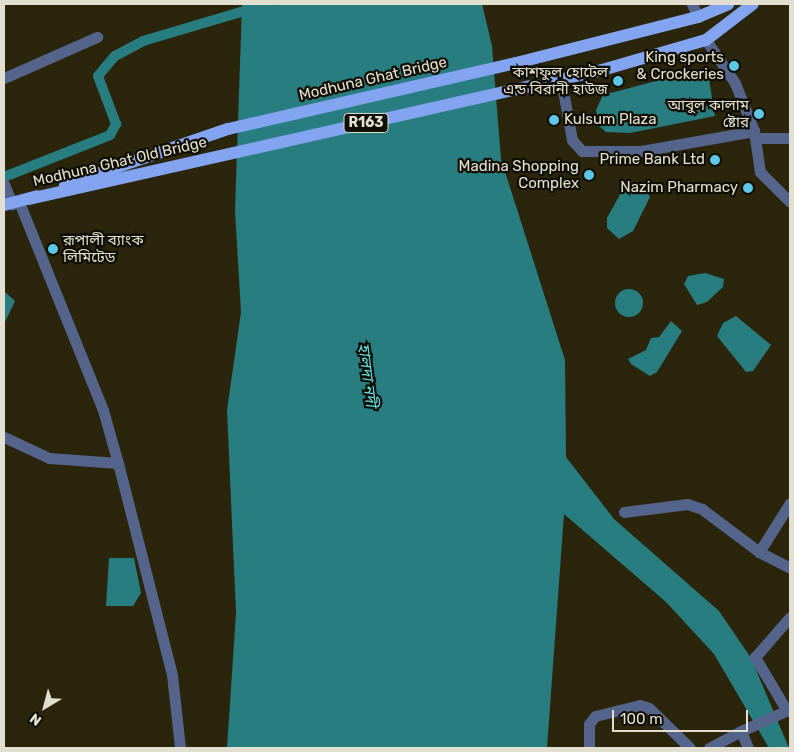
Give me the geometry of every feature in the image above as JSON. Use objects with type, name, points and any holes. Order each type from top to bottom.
[{"type":"main road","name":"Modhuna Ghat Bridge","points":[[16,202],[228,129],[516,63],[698,17],[728,4]]},
{"type":"main road","name":"R163","points":[[561,79],[706,40],[753,4]]},
{"type":"main road","name":"Modhuna Ghat Old Bridge","points":[[16,202],[561,79]]},
{"type":"street","points":[[692,4],[698,17]]},
{"type":"street","points":[[4,78],[97,37]]},
{"type":"street","points":[[706,40],[735,83],[755,134],[760,172],[790,202]]},
{"type":"street","points":[[561,79],[572,140],[582,151],[641,151],[755,134],[790,138]]},
{"type":"street","points":[[4,184],[16,202],[102,410],[118,463],[172,675],[180,748]]},
{"type":"street","points":[[4,437],[49,458],[118,463]]},
{"type":"street","points":[[759,552],[790,503]]},
{"type":"street","points":[[624,512],[687,504],[702,509],[759,552],[790,568]]},
{"type":"street","points":[[708,748],[786,711],[755,657],[790,617]]},
{"type":"street","points":[[589,748],[589,724],[595,716],[640,705],[649,708],[690,748]]},
{"type":"street","points":[[741,732],[748,748]]},
{"type":"water","name":"হালদা নদী","points":[[242,4],[482,4],[492,46],[501,159],[565,360],[566,457],[614,519],[719,611],[751,658],[789,748],[769,748],[714,654],[666,602],[564,514],[547,748],[227,748],[236,613],[227,410],[241,312],[235,211]]},
{"type":"water","points":[[686,73],[709,79],[715,116],[630,133],[606,132],[599,126],[596,110],[603,95]]},
{"type":"water","points":[[628,180],[644,186],[650,197],[633,231],[619,239],[607,228],[607,218]]},
{"type":"water","points":[[705,273],[724,279],[723,287],[707,302],[697,305],[684,284],[688,276]]},
{"type":"water","points":[[629,289],[639,293],[643,303],[639,313],[629,317],[619,313],[615,303],[619,293]]},
{"type":"water","points":[[4,291],[15,301],[4,324]]},
{"type":"water","points":[[736,316],[771,345],[753,371],[746,372],[717,336],[723,323]]},
{"type":"water","points":[[671,321],[682,331],[657,372],[650,376],[631,364],[628,359],[646,350],[651,338],[659,337]]},
{"type":"water","points":[[109,558],[134,558],[141,593],[133,606],[106,606]]},
{"type":"waterway","points":[[4,177],[110,135],[116,124],[98,76],[115,56],[143,41],[268,4]]},
{"type":"place","name":"King sports & Crockeries","points":[[734,66]]},
{"type":"place","name":"কাশফুল হোটেল এন্ড বিরানী হাউজ","points":[[618,81]]},
{"type":"place","name":"আবুল কালাম ষ্টোর","points":[[759,114]]},
{"type":"place","name":"Kulsum Plaza","points":[[554,120]]},
{"type":"place","name":"Prime Bank Ltd","points":[[715,160]]},
{"type":"place","name":"Madina Shopping Complex","points":[[589,175]]},
{"type":"place","name":"Nazim Pharmacy","points":[[748,188]]},
{"type":"place","name":"রূপালী ব্যাংক লিমিটেড","points":[[53,249]]}]
